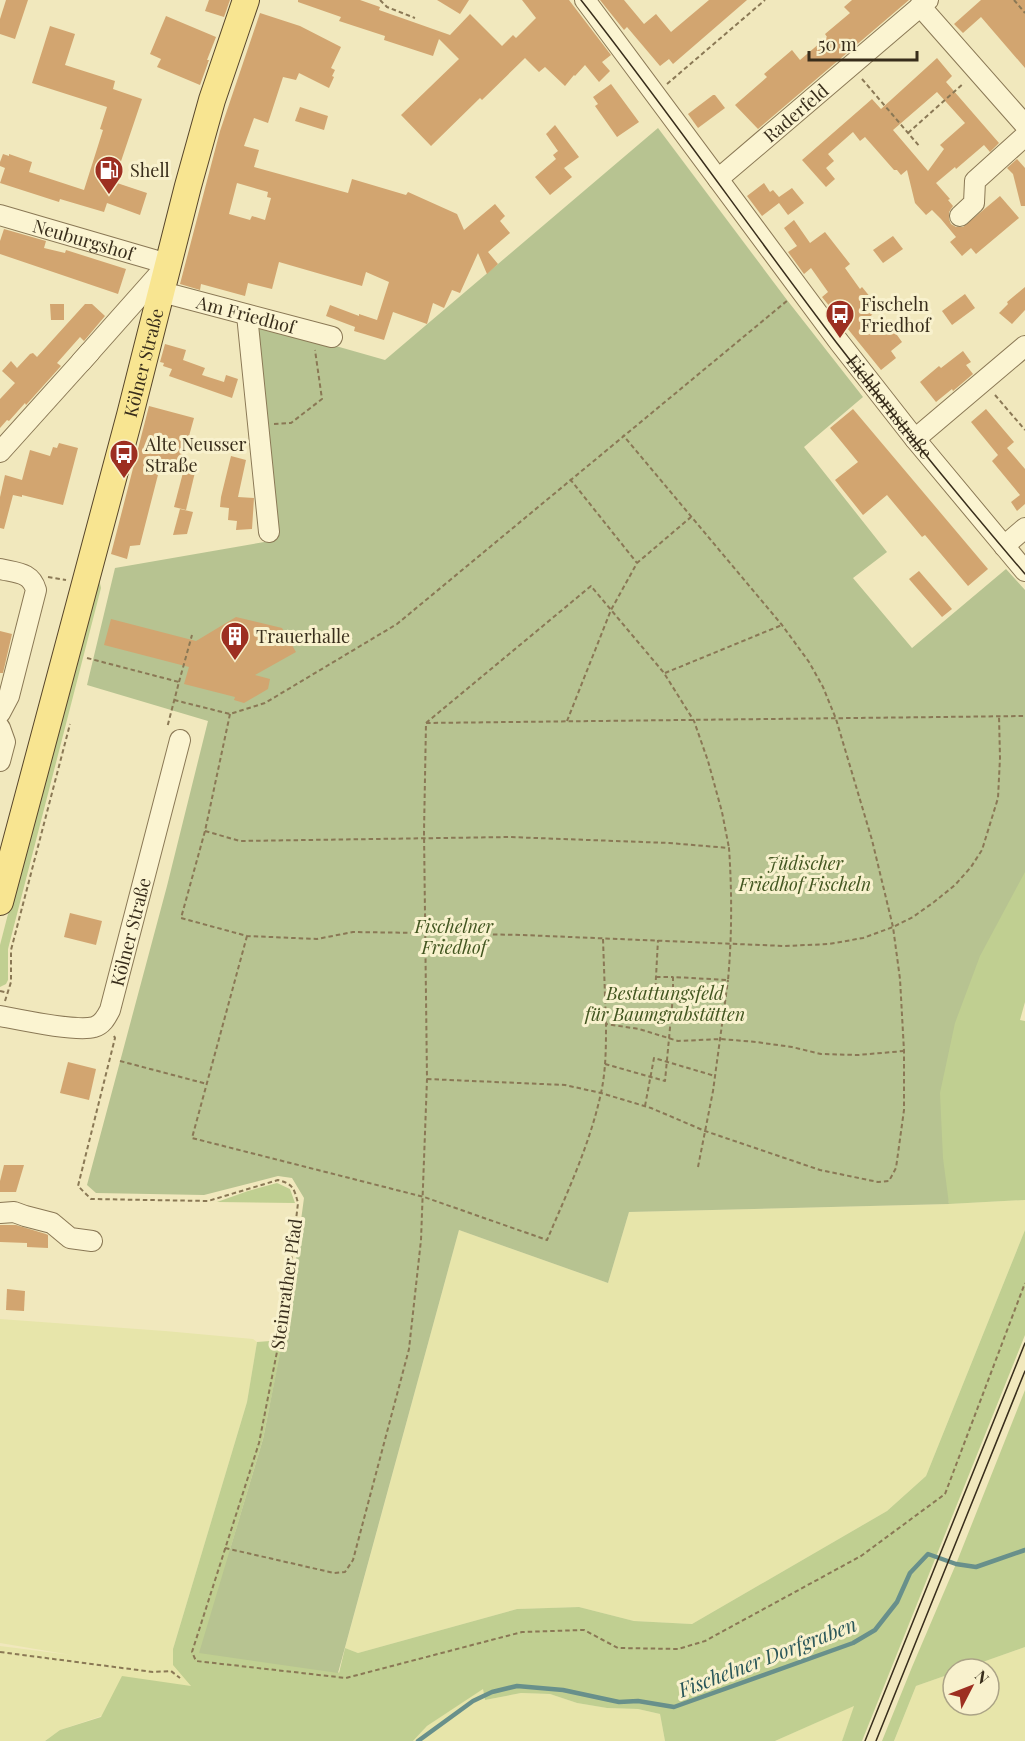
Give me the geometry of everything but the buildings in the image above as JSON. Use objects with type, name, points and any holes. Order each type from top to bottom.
[{"type":"main road","name":"Kölner Straße","points":[[0,902],[188,186],[212,100],[246,0]]},
{"type":"street","name":"Eichhornstraße","points":[[585,0],[800,290],[915,439],[1025,571]]},
{"type":"street","points":[[924,3],[977,71],[1025,125]]},
{"type":"street","name":"Raderfeld","points":[[718,179],[924,3]]},
{"type":"street","points":[[960,216],[974,203],[975,181],[1025,136]]},
{"type":"street","name":"Neuburgshof","points":[[0,215],[168,264]]},
{"type":"street","points":[[0,452],[168,264]]},
{"type":"street","name":"Am Friedhof","points":[[162,292],[332,337]]},
{"type":"street","points":[[247,315],[269,532]]},
{"type":"street","points":[[915,439],[1025,345]]},
{"type":"street","points":[[1004,546],[1025,528]]},
{"type":"street","points":[[0,568],[26,575],[34,581],[36,591],[9,696],[0,713]]},
{"type":"street","points":[[0,728],[5,742],[0,761]]},
{"type":"street","name":"Kölner Straße","points":[[105,1020],[110,1011],[173,734]]},
{"type":"street","points":[[2,1010],[80,1029],[96,1027],[105,1020]]},
{"type":"street","points":[[0,1213],[14,1212],[52,1223],[70,1238],[92,1241]]},
{"type":"path","points":[[380,0],[387,7],[415,18]]},
{"type":"path","points":[[655,93],[765,0]]},
{"type":"path","points":[[1014,0],[1025,13]]},
{"type":"path","points":[[850,66],[920,147]]},
{"type":"path","points":[[908,133],[977,71]]},
{"type":"path","points":[[174,700],[230,714],[265,703],[397,624],[800,290]]},
{"type":"path","points":[[258,425],[291,423],[322,399],[312,332]]},
{"type":"path","points":[[983,381],[1025,430]]},
{"type":"path","points":[[427,1079],[565,1085],[645,1106],[705,1131],[820,1170],[878,1182],[889,1181],[896,1168],[904,1110],[904,1051],[900,979],[893,927],[872,840],[836,719],[823,687],[809,662],[782,625],[623,435]]},
{"type":"path","points":[[570,479],[637,563]]},
{"type":"path","points":[[566,722],[611,610],[637,563],[691,517]]},
{"type":"path","points":[[34,581],[48,577],[85,584]]},
{"type":"path","points":[[225,1548],[334,1573],[345,1572],[353,1560],[408,1349],[421,1240],[427,1079],[424,838],[426,723],[591,586],[664,673],[694,721],[708,761],[729,848],[732,889],[728,980],[721,1039],[698,1167]]},
{"type":"path","points":[[664,673],[782,625]]},
{"type":"path","points":[[173,734],[174,700],[192,635]]},
{"type":"path","points":[[87,658],[179,682]]},
{"type":"path","points":[[230,714],[205,831],[181,918],[247,936],[317,939],[353,932],[425,933],[785,946],[829,944],[863,938],[914,917],[955,885],[982,850],[998,798],[999,717]]},
{"type":"path","points":[[426,723],[1025,716]]},
{"type":"path","points":[[2,1010],[11,982],[11,950],[69,725]]},
{"type":"path","points":[[205,831],[240,841],[509,837],[669,843],[729,848]]},
{"type":"path","points":[[247,936],[192,1138],[424,1197],[547,1240],[586,1142],[601,1093],[606,1024],[603,938]]},
{"type":"path","points":[[655,995],[658,940]]},
{"type":"path","points":[[656,977],[728,980]]},
{"type":"path","points":[[604,1063],[665,1081],[673,977]]},
{"type":"path","points":[[0,991],[8,993]]},
{"type":"path","points":[[604,994],[673,996]]},
{"type":"path","name":"Steinrather Pfad","points":[[105,1020],[115,1038],[78,1186],[91,1199],[208,1201],[278,1180],[288,1182],[295,1190],[298,1203],[286,1306],[259,1443],[192,1652],[196,1661],[346,1678],[522,1632],[584,1630],[618,1648],[678,1648],[705,1641],[861,1556],[945,1494],[1025,1283]]},
{"type":"path","points":[[606,1024],[639,1029],[678,1041],[721,1039],[792,1047],[820,1054],[858,1055],[904,1051]]},
{"type":"path","points":[[645,1106],[654,1058],[715,1076]]},
{"type":"path","points":[[120,1061],[207,1084]]},
{"type":"path","points":[[0,1652],[153,1672],[171,1671],[180,1678]]},
{"type":"shaded area","points":[[1025,1200],[1025,1230],[926,1476],[887,1511],[692,1624],[634,1621],[579,1607],[517,1609],[358,1653],[345,1648],[459,1230],[608,1283],[629,1212]]},
{"type":"shaded area","points":[[0,1319],[165,1331],[253,1339],[257,1342],[247,1402],[173,1649],[191,1686],[60,1730],[45,1741],[0,1741],[0,1646],[71,1655],[0,1643]]},
{"type":"shaded area","points":[[1025,1647],[1025,1741],[894,1741],[916,1686],[941,1677],[941,1717],[1001,1717],[1001,1657],[997,1657]]},
{"type":"shaded area","points":[[483,1688],[485,1700],[521,1693],[550,1694],[577,1703],[607,1708],[638,1709],[660,1714],[665,1741],[413,1741],[427,1726]]},
{"type":"shaded area","points":[[855,1705],[842,1741],[775,1741]]},
{"type":"green space","name":"Fischelner Friedhof","points":[[658,128],[863,397],[804,447],[887,552],[853,578],[912,648],[1006,569],[1025,590],[1025,872],[980,956],[955,1023],[940,1093],[943,1158],[949,1204],[629,1212],[608,1283],[459,1230],[338,1673],[199,1653],[263,1439],[290,1302],[304,1198],[292,1178],[278,1176],[204,1195],[96,1193],[87,1185],[167,886],[208,721],[87,685],[115,568],[276,540],[255,323],[385,360]]},
{"type":"green space","points":[[97,570],[101,588],[8,949],[8,980],[0,987],[0,945]]},
{"type":"green space","points":[[1025,840],[1025,1002],[1020,1020],[1025,1021],[1025,1200],[949,1204],[934,1148],[931,1081],[975,880]]},
{"type":"green space","points":[[277,1183],[290,1189],[295,1203],[217,1202],[248,1191]]},
{"type":"green space","points":[[1025,1230],[1025,1335],[862,1741],[842,1741],[854,1706],[775,1741],[665,1741],[660,1714],[638,1709],[607,1708],[577,1703],[550,1694],[521,1693],[485,1700],[483,1689],[427,1726],[413,1741],[45,1741],[60,1730],[101,1717],[122,1676],[191,1686],[173,1665],[173,1649],[247,1402],[257,1342],[283,1340],[263,1439],[230,1550],[339,1673],[345,1648],[358,1653],[517,1609],[579,1607],[634,1621],[692,1624],[887,1511],[926,1476]]},
{"type":"green space","points":[[1025,1390],[1025,1647],[997,1657],[941,1657],[941,1677],[916,1686],[894,1741],[882,1741],[912,1667],[956,1564]]},
{"type":"waterway","name":"Fischelner Dorfgraben","points":[[418,1741],[473,1701],[492,1692],[517,1686],[563,1690],[619,1702],[638,1701],[674,1707],[853,1643],[875,1630],[897,1602],[910,1573],[928,1554],[956,1564],[976,1567],[1025,1550]]},
{"type":"tram line","points":[[581,0],[836,342],[1025,574]]},
{"type":"tram line","points":[[865,1741],[1025,1343]]},
{"type":"tram line","points":[[876,1741],[1025,1371]]},
{"type":"place","name":"Shell","points":[[109,196]]},
{"type":"place","name":"Fischeln Friedhof","points":[[840,340]]},
{"type":"place","name":"Alte Neusser Straße","points":[[124,480]]},
{"type":"place","name":"Trauerhalle","points":[[235,662]]},
{"type":"park label","name":"Jüdischer Friedhof Fischeln","points":[[805,873]]},
{"type":"park label","name":"Bestattungsfeld für Baumgrabstätten","points":[[665,1003]]}]
